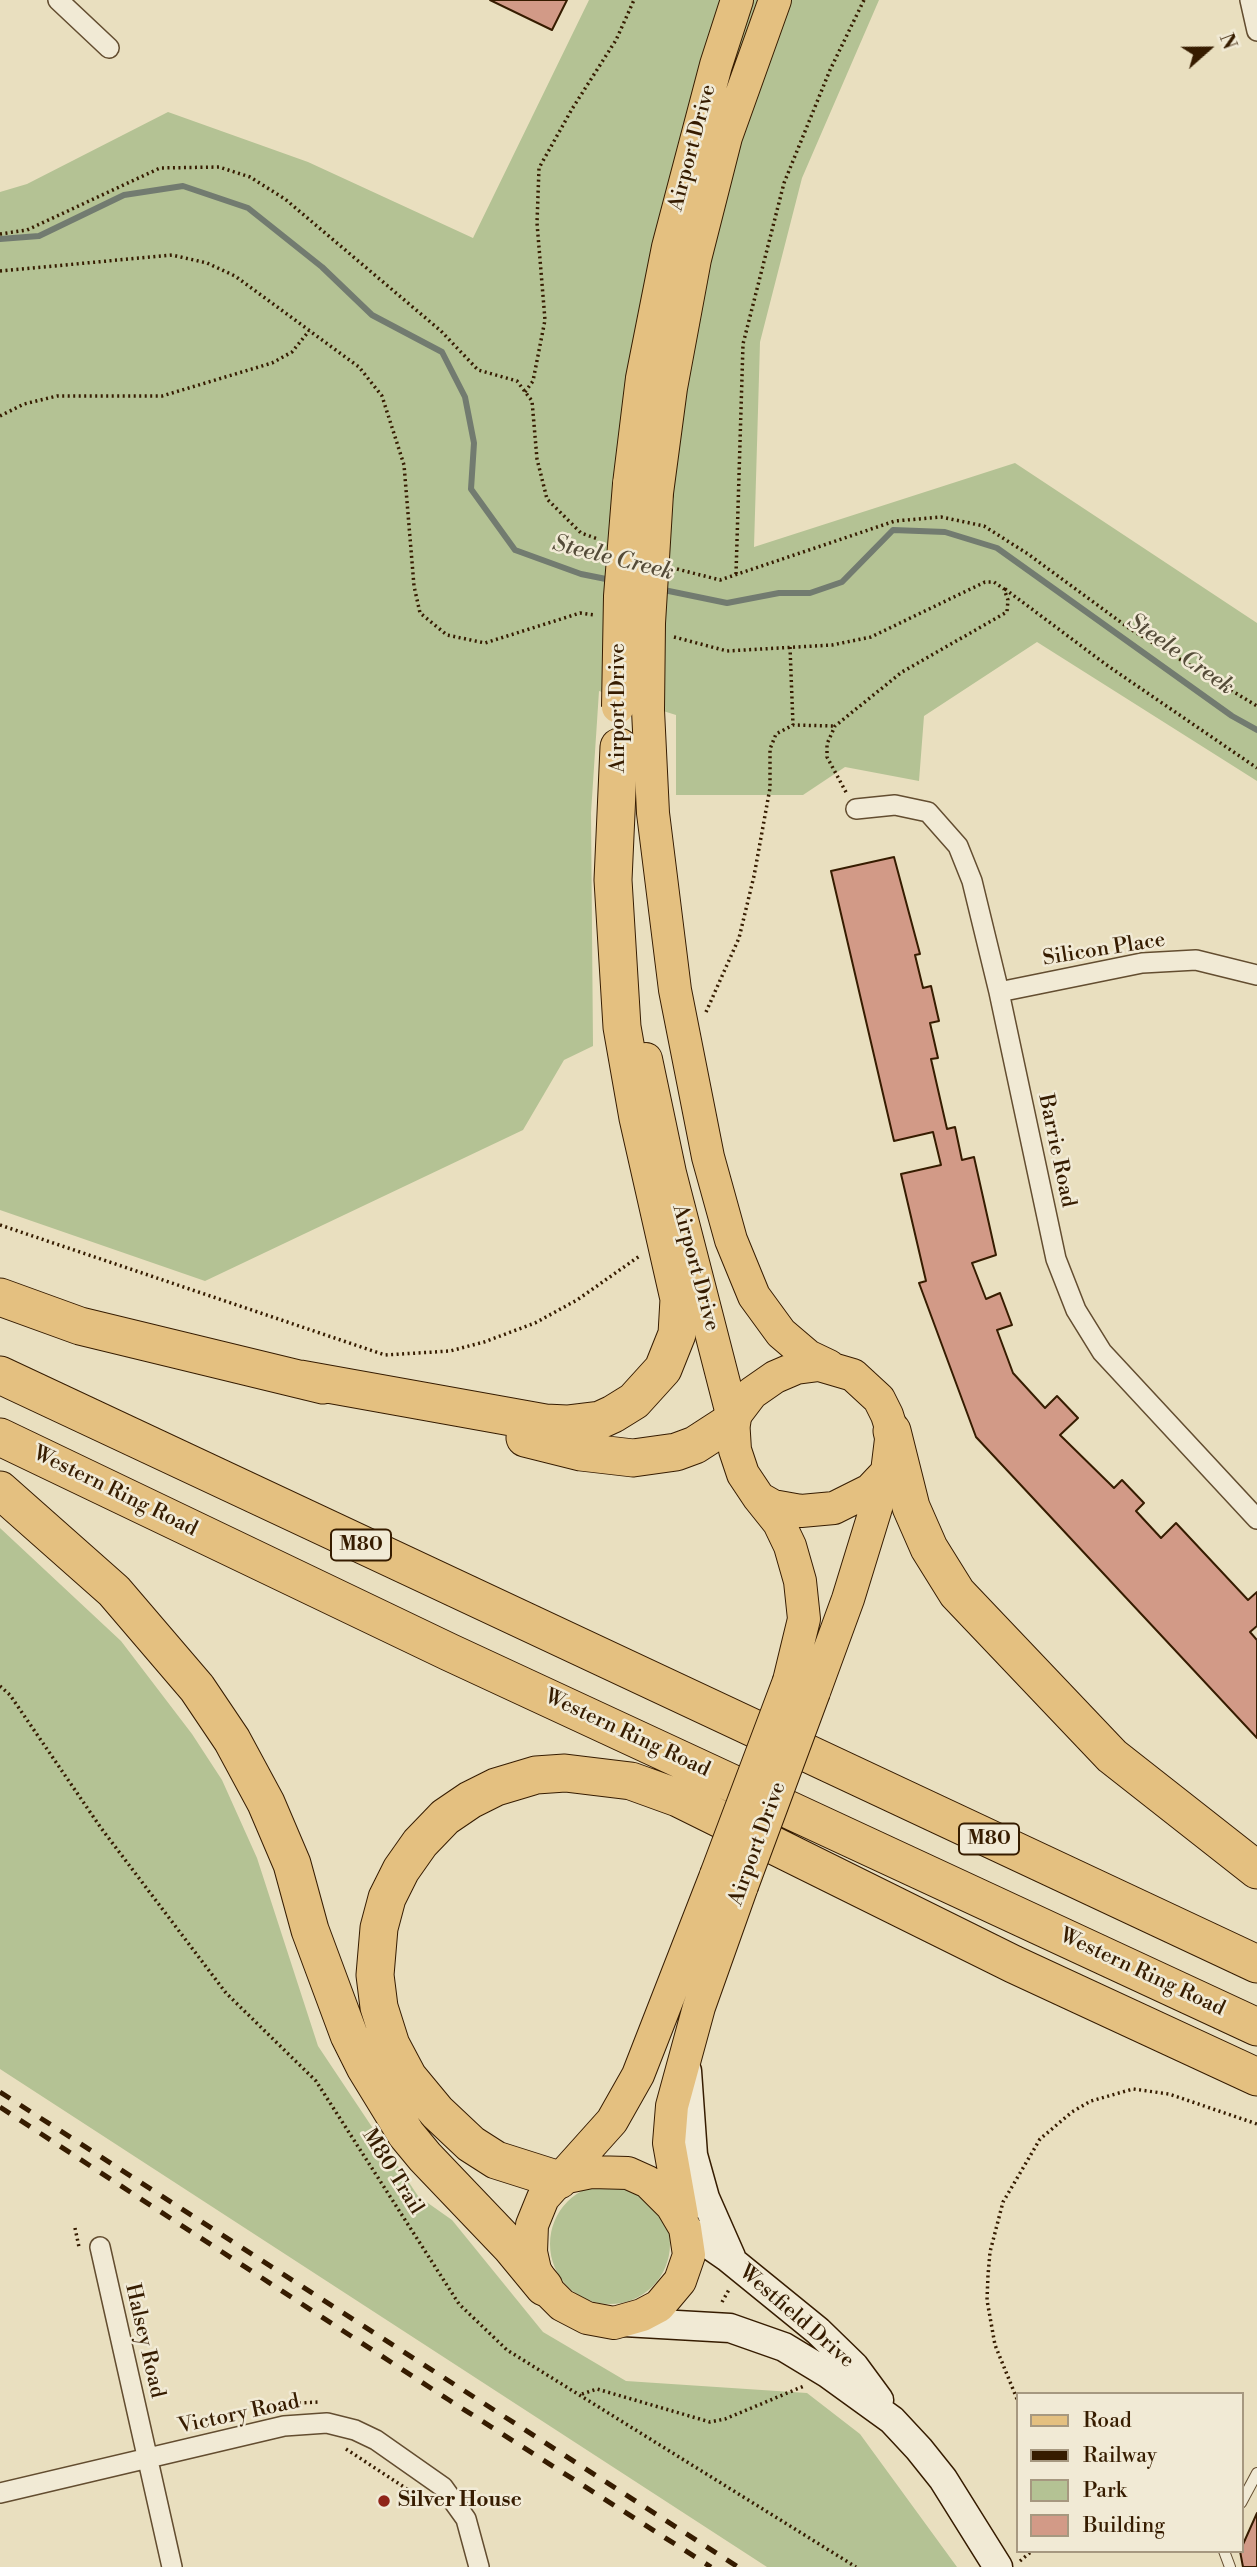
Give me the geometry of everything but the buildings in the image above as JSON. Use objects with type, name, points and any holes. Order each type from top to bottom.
[{"type":"highway","points":[[299,1379],[545,1423],[600,1420],[634,1401],[650,1386],[671,1352],[677,1334],[679,1299],[640,1129],[622,1027],[613,880],[619,747]]},
{"type":"highway","points":[[0,1297],[80,1326],[609,1457],[633,1458],[676,1452],[695,1445],[732,1420]]},
{"type":"highway","name":"M80","points":[[0,1375],[1257,1964]]},
{"type":"highway","points":[[892,1431],[904,1488],[918,1525],[957,1593],[1112,1756],[1257,1870]]},
{"type":"highway","name":"Western Ring Road","points":[[0,1437],[449,1652],[1257,2027]]},
{"type":"highway","points":[[0,1490],[114,1591],[158,1640],[204,1699],[232,1741],[266,1803],[292,1864],[310,1930],[365,2067],[406,2134],[448,2182],[511,2246],[544,2287]]},
{"type":"highway","points":[[561,2179],[496,2160],[471,2144],[437,2112],[399,2063],[384,2025],[376,1990],[379,1928],[391,1891],[410,1856],[432,1830],[463,1804],[496,1787],[536,1775],[565,1773],[631,1781],[678,1798],[1013,1964],[1257,2077]]},
{"type":"main road","name":"Airport Drive","points":[[643,489],[642,378],[668,247],[713,76],[737,0]]},
{"type":"main road","name":"Airport Drive","points":[[775,0],[730,125],[695,259],[671,388],[643,489],[620,596],[633,708],[654,825],[683,1032],[708,1157],[742,1272],[754,1296],[781,1333],[807,1356],[829,1366]]},
{"type":"main road","name":"Airport Drive","points":[[633,708],[619,747],[623,885],[645,1057],[670,1173],[732,1420]]},
{"type":"main road","points":[[806,1366],[829,1366],[853,1375],[867,1385],[879,1399],[892,1431],[887,1472],[863,1494],[825,1510],[782,1509],[759,1497],[748,1483],[738,1458],[732,1420],[752,1394],[788,1370],[806,1366]]},
{"type":"main road","name":"Airport Drive","points":[[561,2179],[612,2121],[638,2075],[729,1881],[802,1687],[848,1600],[887,1472]]},
{"type":"main road","name":"Airport Drive","points":[[759,1497],[773,1515],[790,1546],[800,1581],[804,1619],[802,1687]]},
{"type":"main road","name":"Airport Drive","points":[[684,2225],[669,2143],[676,2087],[729,1881]]},
{"type":"main road","points":[[687,2047],[688,2111],[693,2154],[705,2198],[737,2265]]},
{"type":"main road","points":[[604,2171],[628,2173],[657,2189],[684,2225],[689,2255],[680,2281],[659,2306],[642,2315],[621,2322],[587,2318],[562,2305],[544,2287],[532,2263],[532,2225],[543,2197],[561,2179],[604,2171]]},
{"type":"main road","name":"Westfield Drive","points":[[684,2225],[794,2310],[854,2365],[892,2420],[943,2479],[978,2531],[998,2567]]},
{"type":"main road","name":"Westfield Drive","points":[[621,2322],[730,2328],[784,2347],[849,2387],[892,2420]]},
{"type":"street","points":[[1250,0],[1257,31]]},
{"type":"street","points":[[69,4],[109,48]]},
{"type":"street","name":"Barrie Road","points":[[856,809],[895,804],[928,812],[958,846],[972,881],[999,992],[1056,1259],[1076,1310],[1102,1352],[1257,1519]]},
{"type":"street","name":"Silicon Place","points":[[999,992],[1142,963],[1196,960],[1257,975]]},
{"type":"street","name":"Halsey Road","points":[[100,2247],[172,2567]]},
{"type":"street","name":"Victory Road","points":[[0,2493],[301,2423],[327,2423],[355,2430],[426,2473],[448,2492],[466,2519],[479,2567]]},
{"type":"lane","points":[[1243,2499],[1257,2473]]},
{"type":"path","points":[[525,391],[533,381],[545,320],[537,223],[539,168],[572,109],[617,40],[634,0]]},
{"type":"path","points":[[736,574],[743,344],[784,183],[830,70],[864,0]]},
{"type":"path","points":[[0,271],[173,255],[207,263],[235,276],[359,367],[382,396],[404,465],[414,586],[420,613],[447,635],[485,643],[580,613],[607,618]]},
{"type":"path","points":[[0,416],[24,404],[57,396],[162,396],[272,363],[292,352],[310,331]]},
{"type":"path","points":[[674,636],[727,651],[832,645],[871,636],[985,582],[994,582],[1108,666],[1257,768]]},
{"type":"path","points":[[856,809],[827,757],[827,744],[835,726],[902,672],[1007,612],[1008,600],[1004,589]]},
{"type":"path","points":[[790,646],[793,725]]},
{"type":"path","points":[[683,1032],[704,1017],[738,937],[771,788],[770,749],[776,734],[793,725],[835,726]]},
{"type":"path","points":[[0,1225],[385,1355],[450,1351],[484,1342],[535,1322],[577,1300],[621,1267],[666,1240]]},
{"type":"path","name":"M80 Trail","points":[[0,1686],[10,1695],[101,1828],[226,1993],[316,2081],[458,2304],[507,2350],[582,2394],[856,2567]]},
{"type":"path","points":[[1016,2397],[1001,2366],[992,2334],[988,2276],[990,2252],[1003,2202],[1040,2139],[1072,2112],[1091,2101],[1133,2089],[1170,2094],[1257,2124]]},
{"type":"path","points":[[709,2325],[737,2265]]},
{"type":"path","points":[[582,2394],[597,2389],[710,2422],[741,2413],[803,2386],[816,2388]]},
{"type":"path","points":[[334,2442],[416,2494]]},
{"type":"green space","points":[[589,0],[879,0],[802,178],[760,342],[754,547],[1015,463],[1257,623],[1257,781],[1037,642],[924,716],[919,781],[845,767],[803,795],[676,795],[676,715],[599,691],[591,813],[593,1046],[564,1060],[523,1130],[205,1281],[0,1210],[0,192],[27,184],[168,112],[308,162],[473,238]]},
{"type":"green space","points":[[0,1528],[121,1641],[192,1734],[222,1780],[257,1858],[318,2046],[418,2196],[452,2220],[543,2332],[626,2381],[807,2393],[860,2434],[957,2567],[767,2567],[0,2069]]},
{"type":"green space","points":[[610,2184],[633,2188],[653,2201],[666,2221],[670,2244],[666,2267],[653,2287],[633,2300],[610,2304],[587,2300],[567,2287],[554,2267],[550,2244],[554,2221],[567,2201],[587,2188]]},
{"type":"waterway","name":"Steele Creek","points":[[0,239],[39,236],[124,195],[183,186],[248,208],[322,267],[372,315],[442,352],[465,397],[474,443],[471,489],[515,550],[581,574],[611,580]]},
{"type":"waterway","name":"Steele Creek","points":[[659,589],[727,603],[779,593],[810,593],[842,582],[893,530],[945,532],[997,548],[1232,716],[1257,730]]},
{"type":"railway","points":[[0,2092],[738,2567]]},
{"type":"railway","points":[[0,2107],[449,2400],[711,2567]]},
{"type":"place","name":"Silver House","points":[[384,2501]]}]
